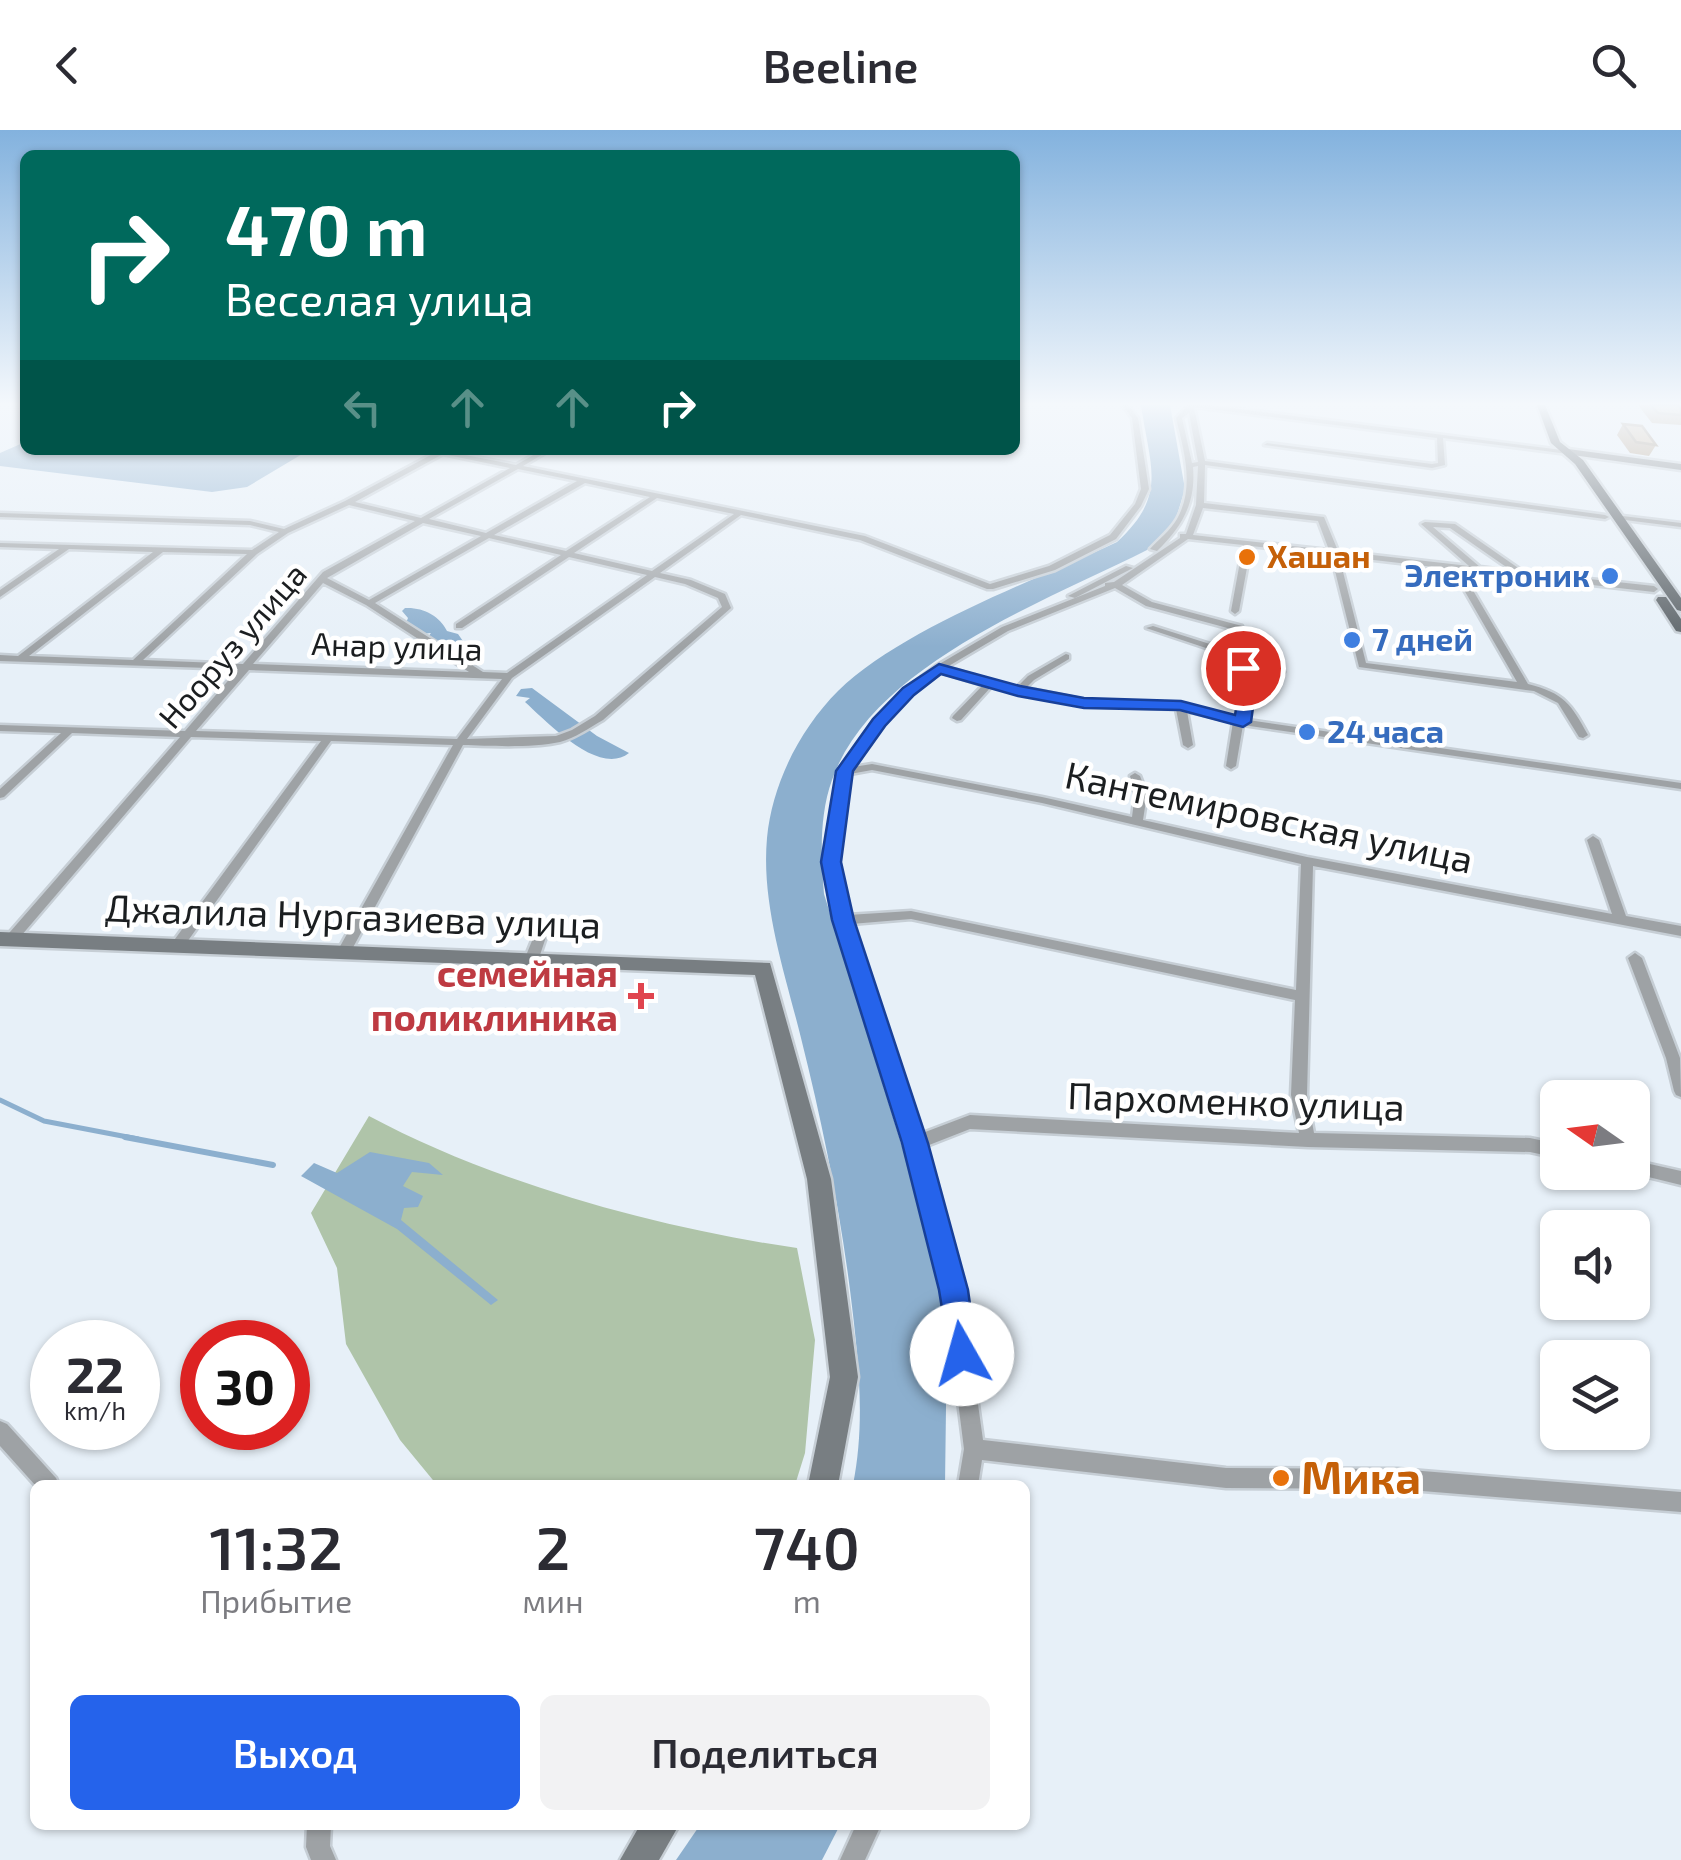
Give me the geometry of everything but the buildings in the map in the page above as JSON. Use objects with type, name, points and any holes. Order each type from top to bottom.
[{"type":"main road","points":[[1586,486],[1675,591],[1681,607]]},
{"type":"main road","points":[[1611,517],[1681,628]]},
{"type":"street","points":[[136,662],[254,552],[286,530],[380,486]]},
{"type":"street","name":"Нооруз улица","points":[[5,939],[192,733],[322,579],[416,520],[480,486]]},
{"type":"street","points":[[369,603],[573,486]]},
{"type":"street","points":[[611,486],[862,538],[990,587],[1052,568],[1113,537],[1145,486]]},
{"type":"street","points":[[1054,612],[1058,604],[1092,584],[1132,567],[1168,538],[1187,512],[1193,486]]},
{"type":"street","points":[[969,1480],[974,1449],[953,1290],[915,1143],[843,920],[831,862],[844,771],[878,722],[908,691],[939,668],[1005,629],[1116,585],[1189,535],[1200,505],[1201,486]]},
{"type":"street","points":[[1374,486],[1681,526]]},
{"type":"street","points":[[460,626],[657,495]]},
{"type":"street","points":[[0,728],[460,742],[558,739],[589,725],[727,608],[722,596],[710,590],[348,503]]},
{"type":"street","points":[[1200,505],[1321,520],[1334,552],[1362,665],[1554,692],[1563,699],[1583,735]]},
{"type":"street","name":"Анар улица","points":[[0,658],[509,676],[740,513]]},
{"type":"street","points":[[0,514],[250,523],[286,530]]},
{"type":"street","points":[[1478,569],[1425,524],[1452,526],[1521,574]]},
{"type":"street","points":[[1168,538],[1189,535],[1654,588]]},
{"type":"street","points":[[1234,611],[1248,542]]},
{"type":"street","points":[[0,546],[254,552]]},
{"type":"street","points":[[0,594],[68,547]]},
{"type":"street","points":[[20,659],[160,550]]},
{"type":"street","points":[[1455,566],[1524,686]]},
{"type":"street","points":[[322,579],[369,603],[482,675]]},
{"type":"street","points":[[1092,584],[1116,585],[1148,604],[1239,628],[1240,656],[1248,686],[1231,766]]},
{"type":"street","points":[[1150,628],[1240,656]]},
{"type":"street","points":[[1018,691],[1030,678],[1066,657]]},
{"type":"street","points":[[939,668],[989,684],[1084,703],[1181,706],[1240,722],[1681,786]]},
{"type":"street","points":[[1243,668],[1279,672]]},
{"type":"street","points":[[345,950],[460,742],[509,676]]},
{"type":"street","points":[[957,718],[989,684]]},
{"type":"street","points":[[1181,706],[1188,745]]},
{"type":"street","points":[[0,795],[70,730]]},
{"type":"street","points":[[177,946],[329,737]]},
{"type":"street","name":"Кантемировская улица","points":[[844,771],[872,768],[1306,861],[1681,930]]},
{"type":"street","points":[[1135,776],[1141,794],[1137,822]]},
{"type":"street","points":[[1593,840],[1621,920]]},
{"type":"street","points":[[1306,861],[1300,1095],[1308,1140]]},
{"type":"street","points":[[843,920],[910,915],[1302,996]]},
{"type":"street","points":[[532,958],[542,932]]},
{"type":"street","name":"Джалила Нургазиева улица","points":[[5,939],[763,968],[819,1179],[844,1376],[824,1480]]},
{"type":"street","points":[[1635,958],[1673,1058],[1681,1091]]},
{"type":"street","name":"Пархоменко улица","points":[[915,1143],[970,1122],[1308,1140],[1540,1147]]},
{"type":"street","points":[[1650,1171],[1681,1178]]},
{"type":"street","points":[[0,1431],[44,1480]]},
{"type":"street","points":[[974,1449],[1226,1478],[1398,1478],[1681,1502]]},
{"type":"street","points":[[319,1830],[318,1847],[324,1860]]},
{"type":"street","points":[[638,1860],[658,1830]]},
{"type":"street","points":[[852,1860],[867,1830]]},
{"type":"green space","points":[[369,1116],[469,1162],[577,1200],[689,1228],[797,1248],[815,1340],[805,1453],[797,1480],[433,1480],[400,1440],[346,1344],[337,1268],[311,1213]]},
{"type":"water","points":[[161,486],[249,486],[212,492]]},
{"type":"water","points":[[1151,486],[1184,486],[1173,528],[1147,550],[1013,615],[923,670],[884,703],[853,739],[832,780],[822,837],[824,894],[921,1208],[947,1330],[945,1480],[854,1480],[860,1412],[853,1314],[829,1163],[771,914],[766,863],[775,798],[790,758],[812,722],[838,691],[865,668],[971,607],[1117,542],[1144,510]]},
{"type":"water","points":[[405,608],[430,614],[447,631],[458,634],[465,644],[441,647],[427,638],[431,633],[422,634],[406,623],[408,618],[402,611]]},
{"type":"water","points":[[532,688],[597,736],[629,753],[617,759],[603,758],[574,744],[525,702],[530,698],[516,696],[521,689]]},
{"type":"water","points":[[370,1152],[429,1163],[443,1175],[412,1172],[403,1186],[423,1196],[418,1207],[404,1208],[401,1220],[498,1300],[491,1305],[397,1229],[301,1176],[314,1163],[337,1173]]},
{"type":"water","points":[[697,1830],[837,1830],[822,1860],[676,1860]]},
{"type":"waterway","points":[[0,1100],[44,1121],[138,1139]]},
{"type":"waterway","points":[[125,1137],[273,1165]]},
{"type":"place","name":"Хашан","points":[[1247,557]]},
{"type":"place","name":"Электроник","points":[[1610,576]]},
{"type":"place","name":"7 дней","points":[[1352,640]]},
{"type":"place","name":"24 часа","points":[[1307,732]]},
{"type":"place","name":"семейная поликлиника","points":[[641,996]]},
{"type":"place","name":"Мика","points":[[1281,1478]]},
{"type":"route","points":[[962,1354],[953,1290],[915,1143],[843,920],[831,862],[844,771],[878,722],[908,691],[939,668],[989,684],[1084,703],[1181,706],[1243,722],[1248,686],[1243,668]]}]
